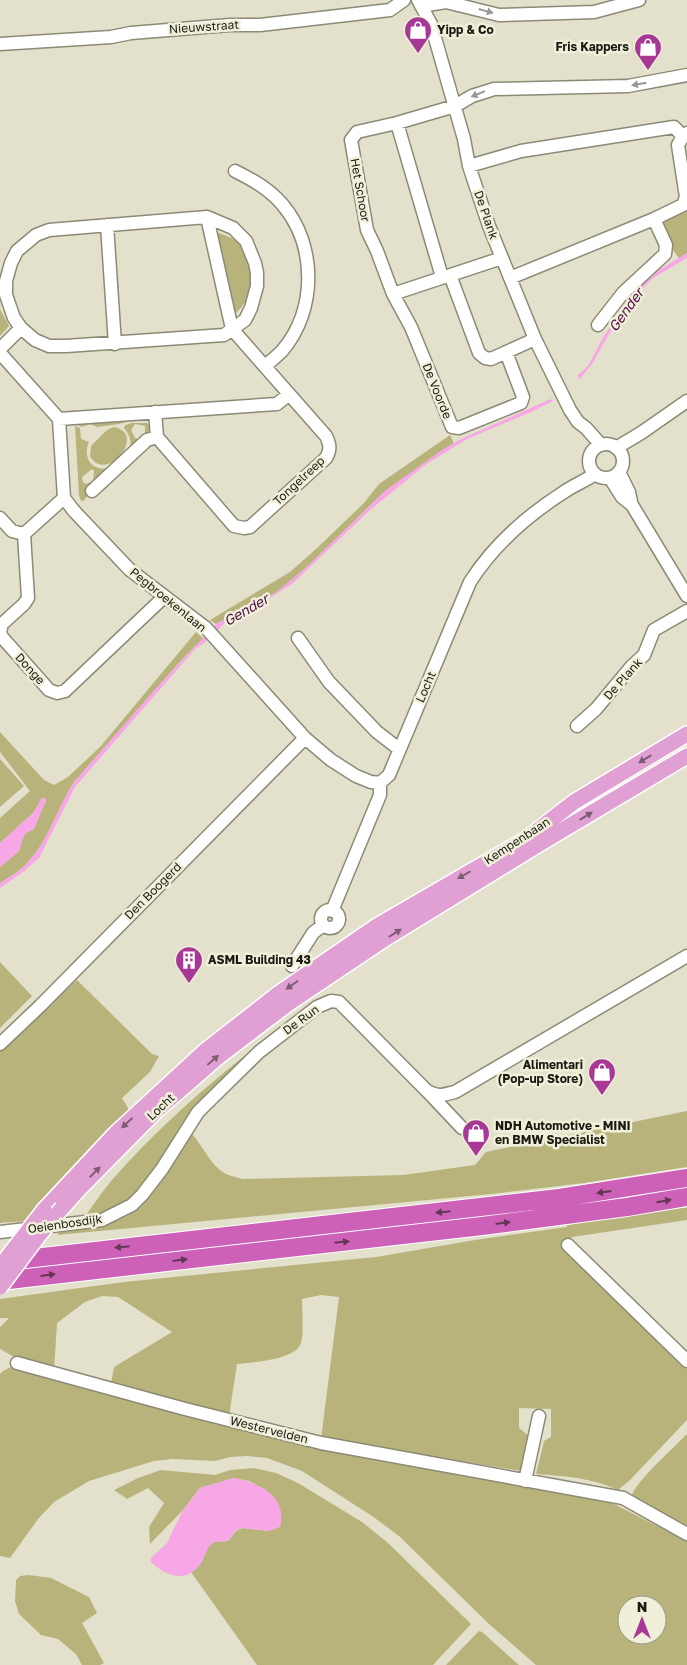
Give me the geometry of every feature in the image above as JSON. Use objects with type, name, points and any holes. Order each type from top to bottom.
[{"type":"highway","points":[[0,1262],[559,1198],[687,1178]]},
{"type":"highway","points":[[0,1281],[482,1226],[687,1197]]},
{"type":"main road","name":"Kempenbaan","points":[[350,953],[377,926],[525,840],[574,802],[687,734]]},
{"type":"main road","name":"Kempenbaan","points":[[350,953],[687,756]]},
{"type":"main road","name":"Locht","points":[[0,1287],[39,1235],[78,1189],[157,1110],[218,1056],[350,953]]},
{"type":"main road","name":"Locht","points":[[0,1267],[44,1210],[116,1133],[205,1051],[278,994],[350,953]]},
{"type":"street","name":"Nieuwstraat","points":[[0,44],[111,37],[130,33],[230,25],[260,25],[390,10],[404,0]]},
{"type":"street","points":[[419,3],[446,2],[499,15],[594,12],[639,0]]},
{"type":"street","name":"De Plank","points":[[419,3],[431,24],[456,106],[469,166],[489,226],[535,340],[568,405],[578,422],[586,428],[594,459]]},
{"type":"street","name":"Het Schoor","points":[[393,294],[377,251],[366,230],[352,140],[357,132],[456,106],[482,91],[494,89],[628,86],[687,75]]},
{"type":"street","points":[[397,123],[446,276],[480,354],[485,358],[491,359],[535,340]]},
{"type":"street","points":[[469,166],[521,151],[674,127],[685,135],[678,145],[686,197],[683,205],[654,219],[510,278]]},
{"type":"street","points":[[235,171],[268,190],[283,205],[294,222],[305,249],[309,280],[304,311],[291,340],[265,366]]},
{"type":"street","points":[[207,217],[232,329]]},
{"type":"street","points":[[207,217],[233,228],[246,242],[255,263],[257,286],[252,308],[245,320],[224,335],[115,344],[49,346],[35,340],[21,328],[14,318],[6,296],[6,281],[16,251],[36,235],[49,230],[207,217]]},
{"type":"street","points":[[598,325],[623,293],[665,254],[666,245],[654,219]]},
{"type":"street","points":[[106,225],[115,344]]},
{"type":"street","points":[[393,294],[502,258]]},
{"type":"street","name":"De Voorde","points":[[393,294],[411,327],[452,427],[459,428],[520,403],[523,397],[506,352]]},
{"type":"street","points":[[0,349],[21,328]]},
{"type":"street","name":"Tongelreep","points":[[157,437],[234,526],[244,528],[250,527],[326,458],[329,452],[329,444],[326,436],[232,329]]},
{"type":"street","points":[[0,353],[59,419],[64,498],[24,534],[12,531],[0,518]]},
{"type":"street","points":[[59,419],[277,404],[288,395]]},
{"type":"street","points":[[619,452],[641,433],[687,401]]},
{"type":"street","points":[[92,491],[147,440],[157,437],[155,412]]},
{"type":"street","points":[[611,445],[619,452],[622,467],[614,475],[599,477],[594,459],[611,445]]},
{"type":"street","name":"Locht","points":[[292,966],[313,933],[323,925],[322,915],[327,911],[332,911],[380,795],[380,783],[389,775],[470,582],[482,563],[497,545],[564,492],[594,459]]},
{"type":"street","points":[[614,475],[622,497],[632,505],[687,596]]},
{"type":"street","name":"Pegbroekenlaan","points":[[64,498],[130,570],[206,628],[304,738],[348,771],[372,782],[380,783]]},
{"type":"street","name":"Donge","points":[[24,534],[28,598],[2,624],[0,632],[1,636],[52,692],[61,693],[65,691],[164,597]]},
{"type":"street","name":"De Plank","points":[[577,726],[596,709],[631,667],[644,655],[654,630],[687,611]]},
{"type":"street","points":[[298,638],[329,682],[377,732],[399,750]]},
{"type":"street","name":"Den Boogerd","points":[[0,1044],[40,1006],[304,738]]},
{"type":"street","points":[[427,1091],[434,1095],[442,1096],[455,1092],[687,956]]},
{"type":"street","name":"De Run","points":[[198,1112],[259,1052],[317,1007],[331,1001],[339,1002],[462,1128]]},
{"type":"street","name":"Oeienbosdijk","points":[[0,1232],[102,1220],[119,1213],[132,1205],[142,1195],[162,1169],[198,1112]]},
{"type":"street","points":[[568,1245],[687,1362]]},
{"type":"street","name":"Westervelden","points":[[17,1362],[185,1409],[321,1443],[623,1498],[687,1534]]},
{"type":"street","points":[[525,1481],[539,1416]]},
{"type":"shaded area","points":[[687,207],[687,253],[679,258],[670,246],[661,226],[663,221]]},
{"type":"shaded area","points":[[215,232],[230,237],[237,242],[249,263],[251,279],[248,295],[244,304],[234,315]]},
{"type":"shaded area","points":[[0,309],[9,326],[0,336]]},
{"type":"shaded area","points":[[133,418],[133,420],[119,424],[97,427],[90,424],[82,427],[75,424]]},
{"type":"shaded area","points":[[132,423],[147,423],[150,426],[150,433],[82,502],[79,496],[75,426],[80,428],[81,439],[89,442],[87,453],[90,462],[97,468],[102,469],[108,468],[128,451],[130,441],[129,435],[124,428],[125,425]],"holes":[[[135,424],[145,426],[145,436],[138,439],[135,438],[131,430]],[[92,469],[94,471],[93,481],[86,484],[83,482],[82,477]]]},
{"type":"shaded area","points":[[114,427],[123,431],[127,439],[126,447],[114,461],[105,465],[97,463],[90,456],[91,446],[107,430]]},
{"type":"shaded area","points":[[450,435],[454,443],[385,491],[310,564],[277,592],[216,624],[210,620],[290,572],[364,503],[379,484]]},
{"type":"shaded area","points":[[196,632],[204,639],[178,664],[74,782],[42,844],[22,868],[0,883],[0,867],[19,851],[26,833],[34,829],[46,799],[40,802],[34,812],[0,843],[0,818],[30,791],[0,752],[0,732],[44,780],[54,785],[68,777],[100,747]]},
{"type":"shaded area","points":[[0,759],[24,786],[0,807]]},
{"type":"shaded area","points":[[0,962],[32,996],[0,1028]]},
{"type":"shaded area","points":[[77,980],[152,1054],[159,1056],[150,1072],[122,1098],[131,1113],[27,1221],[0,1223],[0,1051]]},
{"type":"shaded area","points":[[287,1022],[193,1108],[150,1178],[127,1203],[108,1211],[86,1215],[111,1181],[173,1117],[217,1078]]},
{"type":"shaded area","points":[[687,1111],[687,1167],[584,1183],[491,1194],[57,1235],[60,1232],[106,1224],[132,1213],[152,1194],[192,1134],[215,1166],[228,1175],[242,1179],[403,1175],[475,1165],[486,1152]]},
{"type":"shaded area","points":[[687,1206],[687,1220],[572,1237],[565,1246],[687,1368],[687,1420],[630,1480],[618,1490],[588,1480],[536,1474],[544,1441],[551,1437],[551,1409],[519,1408],[519,1428],[530,1437],[522,1471],[321,1439],[339,1297],[321,1295],[302,1299],[303,1327],[301,1343],[291,1353],[283,1357],[237,1364],[229,1416],[111,1383],[114,1367],[172,1332],[118,1297],[102,1296],[85,1302],[57,1323],[54,1371],[18,1359],[0,1349],[0,1327],[9,1318],[0,1318],[0,1299],[124,1282],[376,1257]]},
{"type":"shaded area","points":[[11,1367],[22,1367],[190,1416],[403,1465],[588,1496],[616,1505],[687,1541],[687,1665],[536,1665],[489,1624],[399,1536],[372,1516],[302,1471],[267,1458],[247,1456],[230,1457],[215,1461],[172,1459],[154,1461],[89,1481],[54,1502],[38,1519],[10,1558],[0,1556],[0,1374]]},
{"type":"shaded area","points":[[687,1434],[687,1528],[631,1498],[639,1483]]},
{"type":"shaded area","points":[[254,1468],[276,1473],[298,1483],[362,1522],[387,1542],[471,1624],[433,1665],[257,1665],[191,1572],[198,1567],[208,1547],[214,1542],[228,1541],[236,1531],[242,1528],[269,1531],[266,1490],[249,1481],[234,1478],[200,1488],[183,1510],[150,1544],[149,1527],[164,1503],[148,1488],[127,1499],[114,1490],[138,1478],[161,1470],[215,1475],[230,1470]]},
{"type":"shaded area","points":[[29,1575],[51,1578],[89,1597],[97,1613],[82,1623],[104,1663],[100,1665],[82,1665],[76,1654],[58,1639],[41,1635],[19,1614],[15,1601],[16,1580],[20,1576]]},
{"type":"shaded area","points":[[479,1631],[482,1632],[519,1665],[446,1665]]},
{"type":"water","points":[[687,253],[687,258],[653,278],[637,294],[613,327],[592,364],[579,380],[578,375],[588,366],[605,334],[637,290],[656,272]]},
{"type":"water","name":"Gender","points":[[551,399],[553,401],[531,412],[467,439],[425,465],[369,511],[292,584],[257,606],[227,621],[195,649],[75,787],[39,858],[0,888],[0,883],[22,868],[42,844],[74,782],[158,686],[216,624],[277,592],[310,564],[385,491],[442,450],[463,438]]},
{"type":"water","points":[[42,797],[46,801],[34,829],[26,833],[19,851],[0,867],[0,843],[34,812]]},
{"type":"water","points":[[234,1478],[244,1480],[270,1493],[280,1507],[280,1527],[269,1531],[242,1528],[235,1531],[228,1541],[213,1543],[197,1568],[185,1575],[171,1575],[151,1562],[151,1558],[167,1543],[182,1512],[200,1488]]},
{"type":"place","name":"Yipp & Co","points":[[418,54]]},
{"type":"place","name":"Fris Kappers","points":[[648,71]]},
{"type":"place","name":"ASML Building 43","points":[[189,984]]},
{"type":"place","name":"Alimentari (Pop-up Store)","points":[[602,1096]]},
{"type":"place","name":"NDH Automotive - MINI en BMW Specialist","points":[[476,1157]]}]
